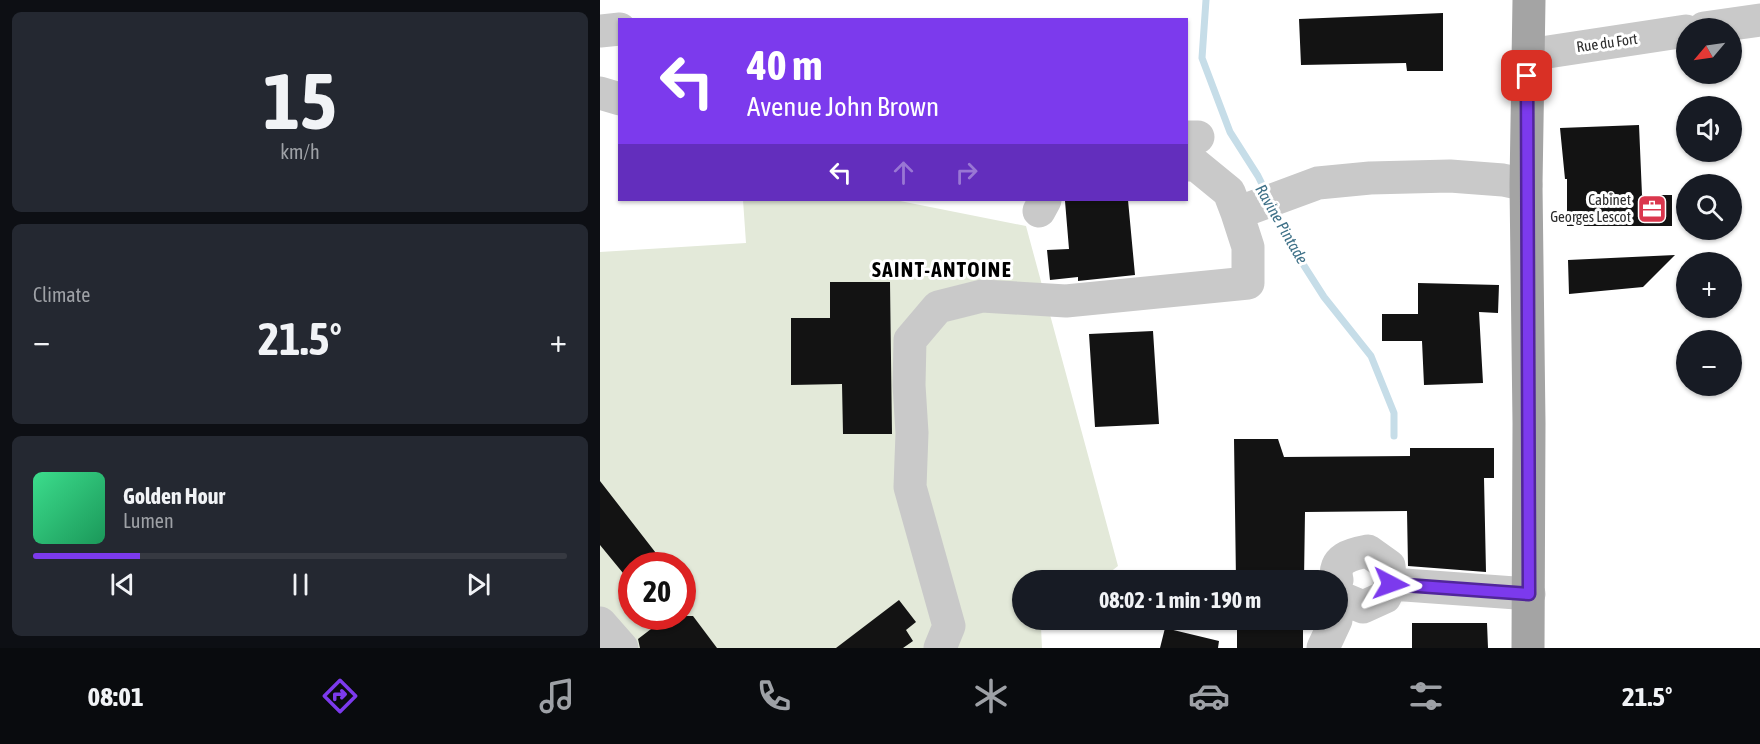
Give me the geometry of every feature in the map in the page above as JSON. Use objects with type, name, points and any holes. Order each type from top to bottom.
[{"type":"main road","points":[[1528,648],[1526,185],[1529,0]]},
{"type":"street","points":[[1742,23],[1760,20]]},
{"type":"street","points":[[600,30],[618,29]]},
{"type":"street","name":"Rue du Fort","points":[[1528,55],[1676,33]]},
{"type":"street","points":[[600,93],[618,98]]},
{"type":"street","points":[[940,648],[949,626],[910,487],[912,432],[909,385],[910,339],[938,307],[982,296],[1066,301],[1248,283],[1248,247],[1243,211],[1229,192],[1196,165],[1190,146]]},
{"type":"street","points":[[1243,211],[1318,183],[1370,178],[1450,176],[1503,180],[1526,185]]},
{"type":"street","points":[[1338,570],[1341,562],[1348,555],[1368,551],[1389,566],[1391,584],[1385,597],[1363,607],[1348,602]]},
{"type":"street","points":[[1391,584],[1529,594]]},
{"type":"street","points":[[600,623],[622,648]]},
{"type":"street","points":[[1323,648],[1329,630]]},
{"type":"green space","points":[[743,201],[900,201],[1026,226],[1118,566],[1113,570],[1012,570],[1012,630],[1041,630],[1042,648],[618,648],[600,624],[600,252],[746,243]]},
{"type":"building","points":[[1443,13],[1443,71],[1407,71],[1406,63],[1301,65],[1299,19]]},
{"type":"building","points":[[1639,125],[1642,195],[1672,195],[1672,226],[1567,226],[1567,179],[1565,179],[1560,128]]},
{"type":"building","points":[[1065,201],[1128,201],[1135,275],[1078,281],[1078,277],[1050,280],[1047,250],[1069,249]]},
{"type":"building","points":[[1675,255],[1643,287],[1569,294],[1568,260]]},
{"type":"building","points":[[830,282],[890,282],[892,434],[843,434],[842,384],[791,385],[791,318],[830,318]]},
{"type":"building","points":[[1418,283],[1499,285],[1498,313],[1479,312],[1483,383],[1424,385],[1422,341],[1382,341],[1382,314],[1418,314]]},
{"type":"building","points":[[1153,331],[1159,424],[1095,427],[1089,334]]},
{"type":"building","points":[[1234,439],[1278,439],[1284,457],[1410,456],[1410,448],[1494,448],[1494,478],[1484,478],[1486,572],[1408,566],[1407,511],[1305,512],[1304,570],[1236,570]]},
{"type":"building","points":[[600,481],[655,552],[618,552],[618,567],[600,545]]},
{"type":"building","points":[[899,600],[916,622],[906,630],[913,641],[903,648],[836,648]]},
{"type":"building","points":[[696,620],[717,648],[640,648],[638,639],[650,630],[696,630]]},
{"type":"building","points":[[1412,623],[1487,623],[1488,648],[1412,648]]},
{"type":"building","points":[[1164,630],[1219,641],[1218,648],[1160,648]]},
{"type":"building","points":[[1237,630],[1303,630],[1303,648],[1237,648]]},
{"type":"waterway","name":"Ravine Pintade","points":[[1206,0],[1202,58],[1230,132],[1266,192]]},
{"type":"waterway","name":"Ravine Pintade","points":[[1273,208],[1294,250],[1324,297],[1371,356],[1394,413],[1394,436]]},
{"type":"place","name":"Cabinet Georges Lescot","points":[[1652,209]]},
{"type":"district","name":"SAINT-ANTOINE","points":[[942,270]]},
{"type":"route","points":[[1391,584],[1529,594],[1527,76]]}]
